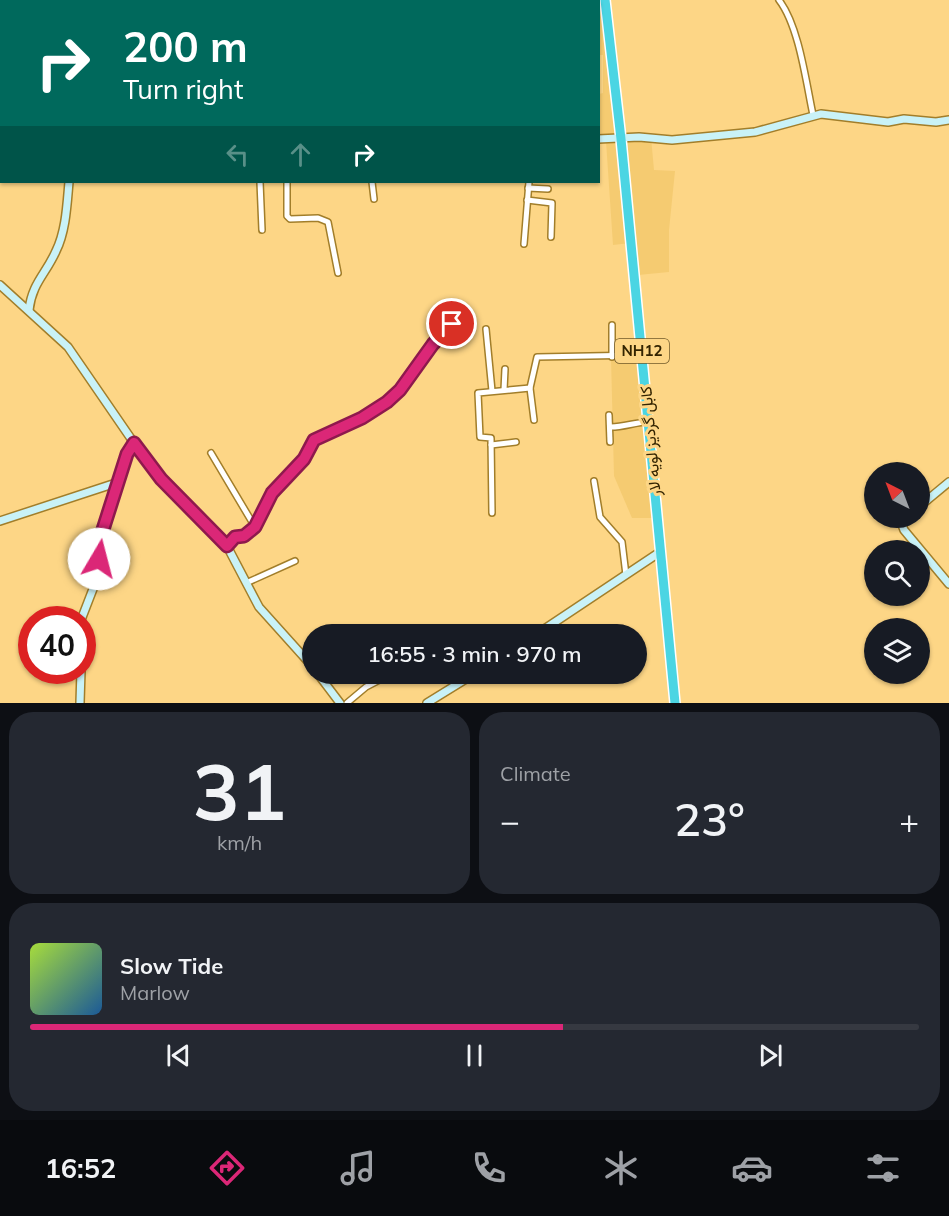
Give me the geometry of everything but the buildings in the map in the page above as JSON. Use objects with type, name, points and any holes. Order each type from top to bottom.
[{"type":"highway","name":"کابل گردیز لویه لار","points":[[603,2],[621,139],[675,703]]},
{"type":"street","points":[[779,0],[786,10],[793,31],[813,115]]},
{"type":"street","points":[[600,139],[639,137],[672,141],[755,132],[813,115],[888,122],[904,119],[936,122],[949,120]]},
{"type":"street","points":[[29,310],[37,280],[57,251],[66,212],[69,183]]},
{"type":"street","points":[[260,183],[262,230]]},
{"type":"street","points":[[287,183],[287,216],[290,219],[318,218],[328,222],[338,273]]},
{"type":"street","points":[[372,183],[374,199]]},
{"type":"street","points":[[524,244],[528,185],[548,189]]},
{"type":"street","points":[[527,200],[552,203],[551,237]]},
{"type":"street","points":[[0,285],[68,347],[161,479],[227,546],[259,607],[302,655]]},
{"type":"street","points":[[227,546],[235,537],[244,536],[255,527],[272,493],[304,459],[314,440],[362,418],[387,402],[400,390],[433,344],[452,324]]},
{"type":"street","points":[[612,325],[612,357]]},
{"type":"street","points":[[486,329],[492,391]]},
{"type":"street","points":[[534,420],[530,388],[537,357],[642,355]]},
{"type":"street","points":[[504,390],[505,369]]},
{"type":"street","points":[[492,513],[491,437],[480,437],[478,393],[530,388]]},
{"type":"street","points":[[609,415],[610,442]]},
{"type":"street","points":[[611,427],[630,427],[636,422],[648,422]]},
{"type":"street","points":[[491,445],[516,442]]},
{"type":"street","points":[[86,606],[98,576],[99,542],[127,454],[134,443]]},
{"type":"street","points":[[211,453],[255,527]]},
{"type":"street","points":[[594,481],[600,517],[622,542],[626,575]]},
{"type":"street","points":[[0,521],[119,482]]},
{"type":"street","points":[[930,498],[949,482]]},
{"type":"street","points":[[903,528],[948,581]]},
{"type":"street","points":[[553,624],[660,552]]},
{"type":"street","points":[[246,583],[295,561]]},
{"type":"street","points":[[80,703],[81,684]]},
{"type":"street","points":[[326,684],[340,703]]},
{"type":"street","points":[[347,703],[372,684]]},
{"type":"street","points":[[427,703],[458,684]]},
{"type":"shaded area","points":[[600,0],[604,0],[630,243],[613,245],[606,141],[600,140],[603,55],[600,55]]},
{"type":"shaded area","points":[[624,137],[651,137],[654,170],[675,171],[669,230],[669,272],[638,275]]},
{"type":"shaded area","points":[[641,353],[655,518],[632,518],[614,476],[611,358]]},
{"type":"route","points":[[99,559],[99,542],[127,454],[134,443],[161,479],[202,518],[227,546],[235,537],[244,536],[255,527],[265,512],[272,493],[304,459],[314,440],[362,418],[387,402],[400,390],[433,344],[452,324]]}]
